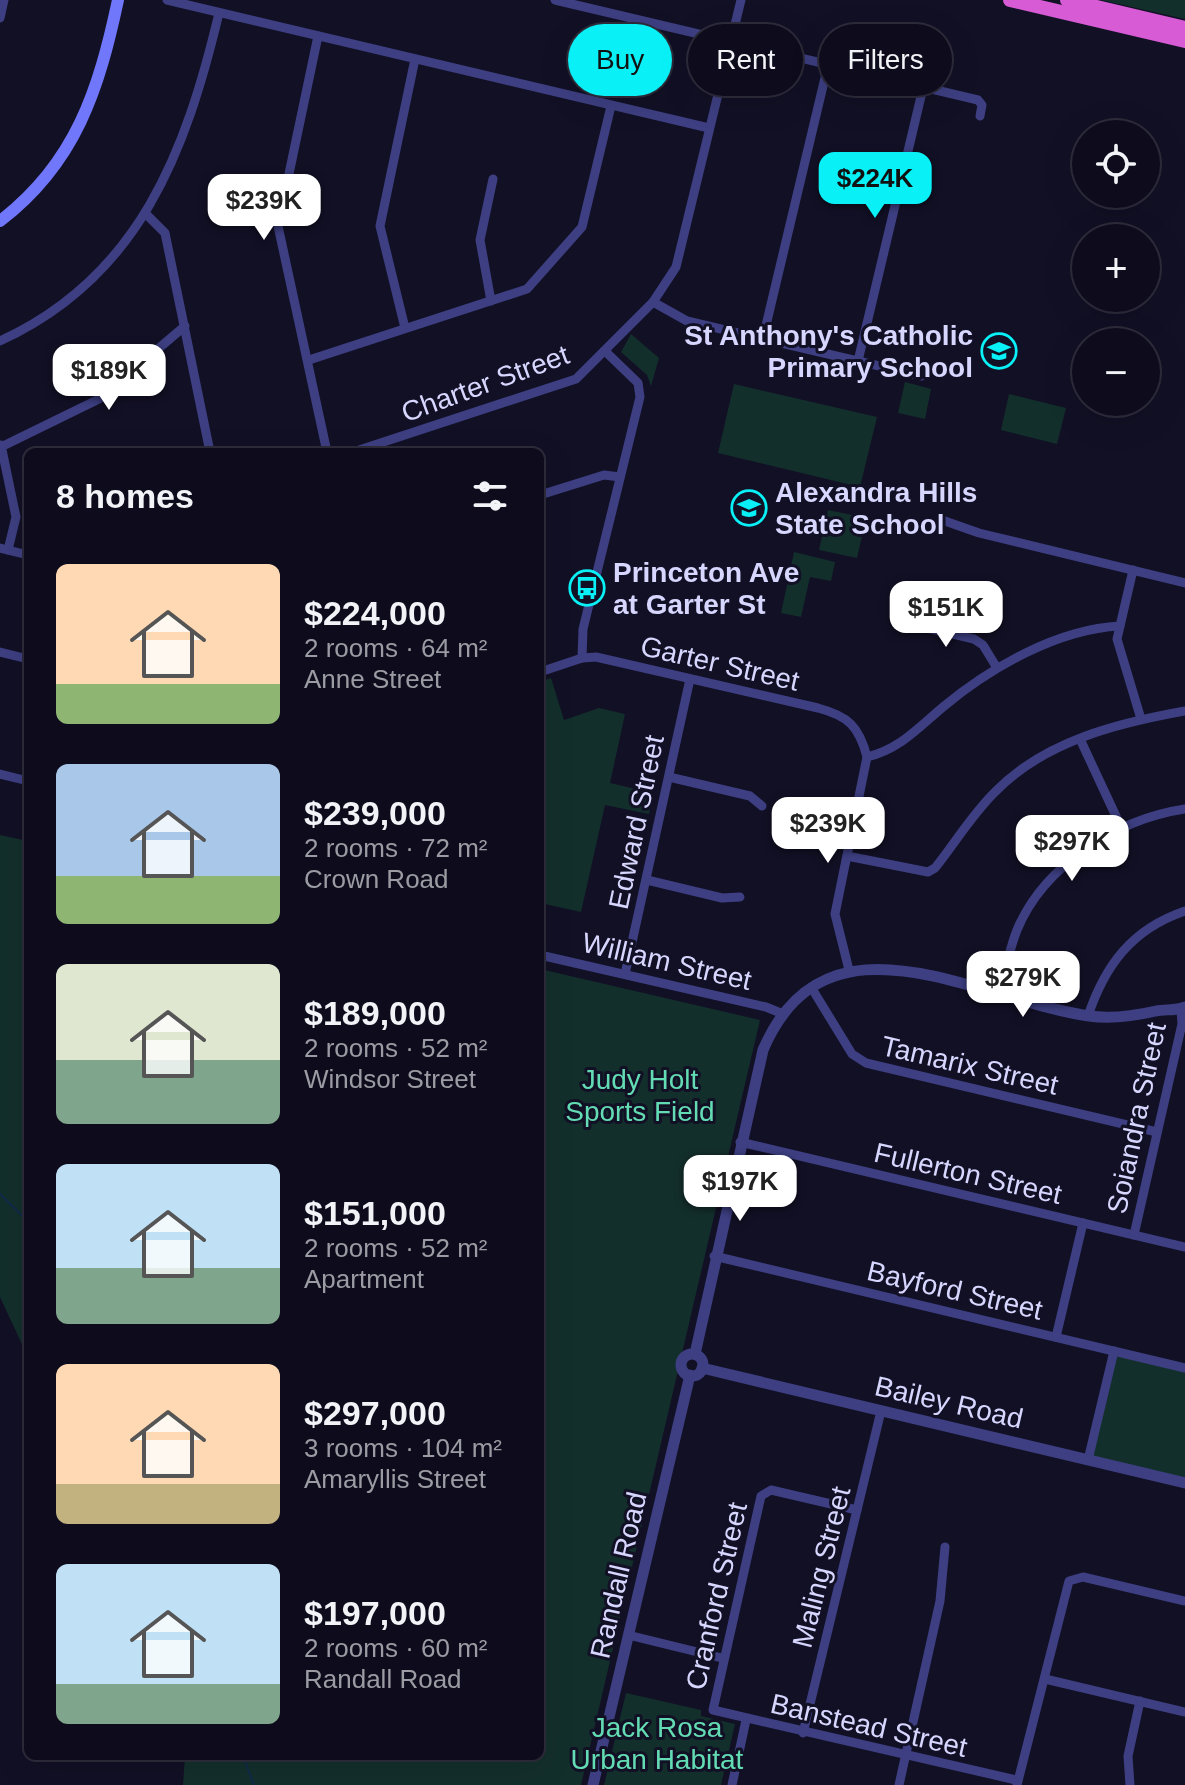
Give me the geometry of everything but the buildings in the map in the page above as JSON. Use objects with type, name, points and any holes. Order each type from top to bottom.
[{"type":"highway","points":[[1010,0],[1185,41]]},
{"type":"highway","points":[[1067,0],[1185,28]]},
{"type":"main road","points":[[0,221],[31,193],[72,140],[100,79],[118,0]]},
{"type":"street","points":[[0,18],[4,0]]},
{"type":"street","points":[[167,0],[709,128]]},
{"type":"street","points":[[555,0],[688,31]]},
{"type":"street","name":"Charter Street","points":[[735,24],[741,0]]},
{"type":"street","points":[[0,341],[66,300],[94,274],[146,214],[187,133],[219,13]]},
{"type":"street","points":[[318,36],[278,226],[326,448]]},
{"type":"street","points":[[405,328],[380,226],[415,59]]},
{"type":"street","points":[[952,94],[978,100],[982,105],[980,116]]},
{"type":"street","name":"Charter Street","points":[[365,448],[559,386],[576,379],[606,352],[653,302],[676,267],[717,96]]},
{"type":"street","points":[[763,338],[821,96]]},
{"type":"street","points":[[858,361],[921,96]]},
{"type":"street","points":[[309,360],[527,289],[582,227],[611,106]]},
{"type":"street","points":[[491,301],[480,240],[493,179]]},
{"type":"street","points":[[146,214],[165,233],[209,448]]},
{"type":"street","points":[[653,302],[676,318],[922,376]]},
{"type":"street","points":[[24,554],[4,549],[16,517],[1,444],[99,399],[185,326]]},
{"type":"street","points":[[582,658],[583,629],[640,389],[631,375],[606,352]]},
{"type":"street","points":[[544,494],[604,475],[620,477]]},
{"type":"street","points":[[942,520],[1185,583]]},
{"type":"street","points":[[1133,570],[1118,647],[1141,719]]},
{"type":"street","points":[[902,622],[974,639],[983,645],[997,668]]},
{"type":"street","points":[[1120,626],[1103,627],[1068,637],[997,668],[900,745],[867,757],[835,921],[849,970],[897,969],[1088,1016],[1110,1018],[1183,1008]]},
{"type":"street","points":[[0,652],[24,658]]},
{"type":"street","name":"Garter Street","points":[[544,671],[582,658],[596,657],[844,716],[858,729],[867,757]]},
{"type":"street","name":"Edward Street","points":[[625,974],[690,679]]},
{"type":"street","points":[[847,856],[920,872],[935,868],[993,794],[1011,777],[1080,739],[1141,719],[1185,711]]},
{"type":"street","points":[[1080,739],[1121,827]]},
{"type":"street","points":[[0,774],[24,780]]},
{"type":"street","points":[[669,777],[750,796],[762,806]]},
{"type":"street","points":[[999,995],[1018,928],[1030,907],[1065,867],[1121,827],[1185,809]]},
{"type":"street","points":[[647,880],[722,898],[740,897]]},
{"type":"street","points":[[1088,1016],[1104,973],[1124,947],[1154,924],[1185,911]]},
{"type":"street","name":"William Street","points":[[544,956],[766,1007],[783,1014]]},
{"type":"street","name":"Randall Road","points":[[593,1785],[690,1375],[683,1370],[681,1363],[687,1355],[695,1354],[714,1256],[763,1050],[783,1014],[811,987],[849,970]]},
{"type":"street","name":"Tamarix Street","points":[[811,987],[852,1054],[866,1063],[1157,1132]]},
{"type":"street","name":"Soiandra Street","points":[[1134,1235],[1183,1008]]},
{"type":"street","name":"Fullerton Street","points":[[740,1142],[1185,1247]]},
{"type":"street","points":[[1056,1337],[1083,1223]]},
{"type":"street","name":"Bayford Street","points":[[714,1256],[1185,1368]]},
{"type":"street","points":[[1088,1460],[1114,1351]]},
{"type":"street","points":[[690,1375],[697,1374],[702,1368],[701,1359],[695,1354]]},
{"type":"street","name":"Bailey Road","points":[[702,1368],[1185,1483]]},
{"type":"street","name":"Maling Street","points":[[803,1733],[881,1411]]},
{"type":"street","name":"Cranford Street","points":[[713,1710],[722,1658],[758,1508],[765,1491],[782,1492],[857,1510]]},
{"type":"street","points":[[899,1785],[939,1610],[945,1547]]},
{"type":"street","points":[[1016,1782],[1021,1775],[1069,1581],[1083,1577],[1185,1601]]},
{"type":"street","points":[[628,1635],[722,1658]]},
{"type":"street","points":[[1045,1679],[1185,1712]]},
{"type":"street","points":[[1130,1785],[1128,1756],[1140,1701]]},
{"type":"street","name":"Banstead Street","points":[[713,1710],[1016,1782]]},
{"type":"street","points":[[732,1785],[746,1720]]},
{"type":"green space","points":[[1101,0],[1185,0],[1185,19]]},
{"type":"green space","points":[[631,334],[659,358],[651,386],[647,375],[621,352]]},
{"type":"green space","points":[[905,382],[931,389],[925,419],[898,413]]},
{"type":"green space","points":[[734,384],[877,417],[860,487],[718,453]]},
{"type":"green space","points":[[1009,394],[1066,408],[1057,444],[1001,430]]},
{"type":"green space","points":[[828,510],[866,518],[857,558],[819,550]]},
{"type":"green space","points":[[794,552],[835,562],[831,581],[810,577],[801,617],[781,613]]},
{"type":"green space","points":[[551,678],[564,720],[599,708],[625,714],[610,783],[653,793],[649,814],[605,805],[581,912],[544,904],[544,681]]},
{"type":"green space","points":[[0,835],[24,840],[24,1348],[0,1297]]},
{"type":"green space","name":"Judy Holt Sports Field","points":[[544,970],[760,1020],[581,1785],[183,1785],[185,1760],[544,1760]]},
{"type":"green space","points":[[1114,1351],[1185,1368],[1185,1483],[1088,1460]]},
{"type":"green space","name":"Jack Rosa Urban Habitat","points":[[626,1693],[701,1710],[701,1716],[735,1724],[721,1785],[604,1785]]},
{"type":"waterway","points":[[0,1194],[24,1217]]},
{"type":"waterway","points":[[245,1760],[254,1785]]},
{"type":"place","name":"St Anthony's Catholic Primary School","points":[[999,351]]},
{"type":"place","name":"Alexandra Hills State School","points":[[749,508]]},
{"type":"place","name":"Princeton Ave at Garter St","points":[[587,588]]}]
